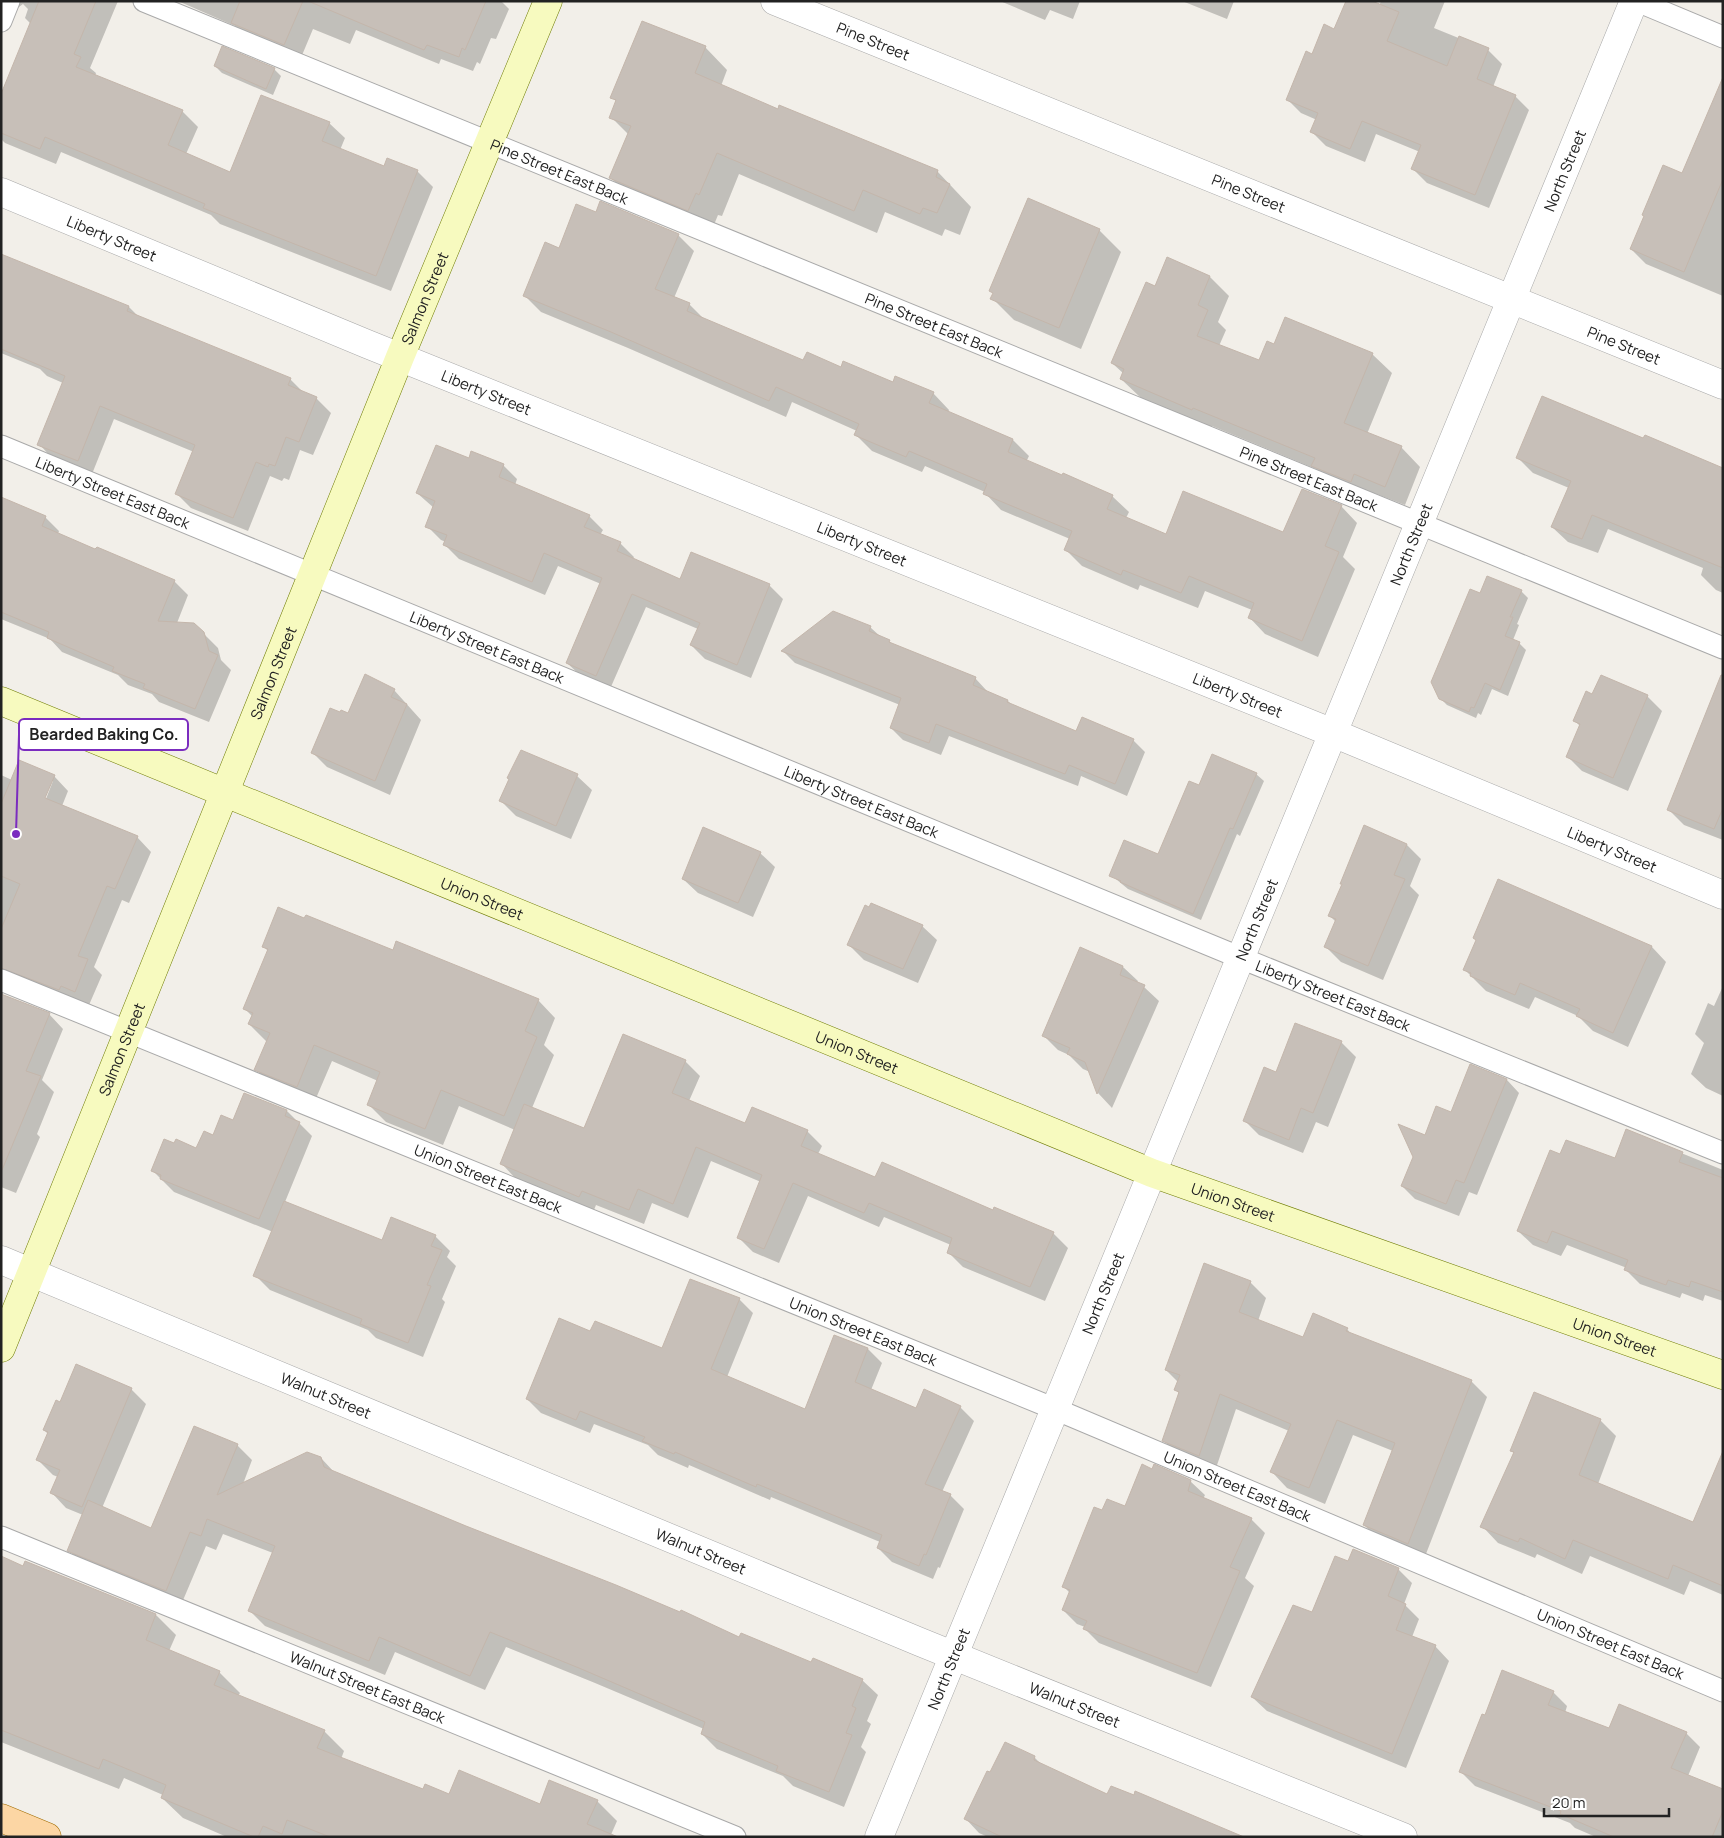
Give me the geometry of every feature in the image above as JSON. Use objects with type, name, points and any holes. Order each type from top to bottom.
[{"type":"main road","points":[[1,1818],[47,1837]]},
{"type":"street","name":"Salmon Street","points":[[1,1348],[400,357],[548,1]]},
{"type":"street","name":"Pine Street","points":[[775,1],[1723,385]]},
{"type":"street","name":"North Street","points":[[879,1837],[1635,1]]},
{"type":"street","name":"Liberty Street","points":[[1,192],[400,357],[1333,733],[1723,895]]},
{"type":"street","name":"Union Street","points":[[1,701],[1152,1173],[1723,1375]]},
{"type":"street","name":"Walnut Street","points":[[1,1260],[954,1656],[1402,1837]]},
{"type":"lane","points":[[1,21],[9,1]]},
{"type":"lane","name":"Pine Street East Back","points":[[144,1],[489,144],[1723,648]]},
{"type":"lane","points":[[1635,1],[1723,37]]},
{"type":"lane","name":"Liberty Street East Back","points":[[1,446],[1241,958],[1723,1153]]},
{"type":"lane","name":"Union Street East Back","points":[[1,980],[129,1030],[1055,1409],[1723,1691]]},
{"type":"lane","name":"Walnut Street East Back","points":[[1,1537],[735,1837]]},
{"type":"building","points":[[39,1],[96,1],[74,54],[81,57],[76,67],[183,110],[168,145],[230,172],[261,95],[330,122],[322,141],[384,166],[387,158],[418,170],[376,276],[203,208],[205,204],[45,137],[40,149],[1,133],[1,94]]},
{"type":"building","points":[[240,1],[303,1],[284,45],[231,23]]},
{"type":"building","points":[[308,1],[486,1],[465,50],[462,48],[459,57],[427,45],[424,50]]},
{"type":"building","points":[[1346,1],[1372,1],[1399,12],[1387,41],[1447,66],[1459,36],[1489,48],[1477,79],[1516,95],[1475,195],[1411,169],[1421,145],[1362,121],[1350,149],[1310,132],[1318,113],[1286,100],[1306,51],[1312,54],[1324,24],[1334,29]]},
{"type":"building","points":[[642,21],[706,46],[695,73],[778,109],[779,105],[938,170],[936,177],[950,184],[937,213],[923,208],[920,214],[863,190],[854,211],[717,153],[699,195],[696,193],[688,211],[609,178],[631,126],[609,118],[616,100],[610,98]]},
{"type":"building","points":[[222,46],[275,68],[266,89],[214,66]]},
{"type":"building","points":[[1723,77],[1723,179],[1684,272],[1630,249],[1663,165],[1682,173]]},
{"type":"building","points":[[1028,198],[1100,229],[1059,328],[990,299],[993,293],[989,291]]},
{"type":"building","points":[[600,201],[679,234],[655,289],[690,303],[687,311],[803,360],[807,352],[841,367],[843,361],[893,382],[895,376],[934,392],[929,403],[1013,439],[1008,452],[1113,495],[1107,509],[1166,534],[1183,491],[1283,532],[1302,489],[1342,505],[1325,546],[1339,552],[1302,641],[1248,618],[1254,603],[1189,576],[1181,593],[1123,570],[1121,575],[1064,550],[1072,531],[983,494],[987,484],[909,451],[906,457],[854,435],[859,424],[776,387],[769,401],[523,296],[545,242],[559,248],[576,204],[596,212]]},
{"type":"building","points":[[1,254],[129,306],[127,311],[291,378],[288,385],[317,397],[299,442],[286,437],[275,466],[269,464],[268,467],[256,462],[233,518],[175,494],[195,445],[100,406],[78,461],[37,445],[65,376],[1,349]]},
{"type":"building","points":[[1167,257],[1210,276],[1198,305],[1208,310],[1197,336],[1259,360],[1267,341],[1274,344],[1285,317],[1373,353],[1344,423],[1402,446],[1385,487],[1354,474],[1351,482],[1311,466],[1315,458],[1193,408],[1192,410],[1120,379],[1124,369],[1111,363],[1146,282],[1155,286]]},
{"type":"building","points":[[1542,396],[1643,438],[1645,435],[1723,468],[1723,568],[1592,515],[1582,539],[1551,527],[1571,481],[1516,458]]},
{"type":"building","points":[[436,445],[469,458],[471,451],[504,464],[499,477],[590,515],[584,527],[621,542],[617,551],[680,579],[691,552],[770,584],[737,665],[690,645],[700,623],[632,594],[596,676],[566,663],[602,578],[544,553],[532,582],[443,545],[447,535],[425,527],[435,501],[416,493]]},
{"type":"building","points":[[1,497],[46,516],[42,526],[175,580],[158,621],[194,623],[204,632],[209,651],[218,655],[195,709],[143,688],[145,684],[112,671],[114,667],[47,638],[49,632],[1,612]]},
{"type":"building","points":[[1487,576],[1522,590],[1510,617],[1513,617],[1505,636],[1520,642],[1500,690],[1485,683],[1474,708],[1471,707],[1469,712],[1439,699],[1431,682],[1470,589],[1480,593]]},
{"type":"building","points":[[833,611],[871,626],[869,631],[890,640],[889,642],[976,677],[973,685],[1008,700],[1007,702],[1076,731],[1082,717],[1134,739],[1115,784],[1069,765],[1065,774],[936,724],[929,743],[890,728],[901,698],[781,651]]},
{"type":"building","points":[[365,674],[395,689],[391,697],[407,704],[375,781],[311,753],[330,708],[348,713]]},
{"type":"building","points":[[1601,675],[1648,695],[1613,778],[1566,757],[1580,724],[1573,721],[1586,691],[1592,694]]},
{"type":"building","points":[[1721,675],[1723,675],[1723,808],[1714,829],[1667,810]]},
{"type":"building","points":[[521,750],[578,774],[556,826],[499,801],[509,779],[507,778]]},
{"type":"building","points":[[1212,754],[1257,773],[1233,829],[1230,828],[1193,914],[1109,876],[1124,840],[1158,854],[1189,781],[1199,785]]},
{"type":"building","points":[[19,760],[55,775],[45,798],[138,836],[115,889],[107,886],[78,956],[88,959],[75,992],[61,986],[59,990],[1,968],[1,929],[20,884],[1,876],[1,804]]},
{"type":"building","points":[[1364,825],[1407,844],[1394,875],[1405,879],[1368,966],[1324,947],[1336,919],[1328,916]]},
{"type":"building","points":[[703,827],[761,852],[738,903],[682,879]]},
{"type":"building","points":[[1498,879],[1652,946],[1613,1033],[1576,1016],[1580,1009],[1520,983],[1515,995],[1470,976],[1471,973],[1463,970],[1476,940],[1473,938]]},
{"type":"building","points":[[871,903],[923,925],[903,969],[847,945],[865,905],[869,907]]},
{"type":"building","points":[[278,907],[304,918],[306,915],[393,950],[396,941],[539,999],[525,1031],[537,1037],[504,1116],[441,1090],[425,1129],[367,1105],[380,1072],[314,1045],[297,1087],[254,1070],[270,1033],[248,1024],[253,1013],[243,1009],[268,949],[262,947]]},
{"type":"building","points":[[1080,947],[1123,966],[1120,975],[1145,985],[1097,1094],[1085,1062],[1067,1054],[1070,1048],[1042,1036]]},
{"type":"building","points":[[1,994],[50,1013],[26,1071],[41,1076],[2,1170]]},
{"type":"building","points":[[1295,1023],[1342,1041],[1313,1113],[1301,1108],[1289,1140],[1243,1121],[1264,1067],[1276,1072]]},
{"type":"building","points":[[623,1034],[686,1060],[672,1093],[745,1123],[752,1107],[808,1130],[801,1146],[875,1177],[882,1162],[993,1210],[994,1207],[1054,1232],[1030,1287],[947,1253],[952,1238],[869,1203],[864,1213],[793,1183],[764,1249],[737,1238],[762,1175],[696,1147],[673,1204],[638,1189],[629,1210],[582,1191],[579,1197],[500,1164],[524,1104],[584,1128]]},
{"type":"building","points":[[1470,1064],[1507,1079],[1464,1183],[1456,1180],[1446,1204],[1401,1186],[1413,1157],[1398,1124],[1425,1135],[1436,1106],[1451,1112]]},
{"type":"building","points":[[244,1093],[287,1110],[285,1116],[300,1122],[259,1219],[160,1179],[161,1175],[151,1171],[164,1139],[174,1143],[176,1139],[196,1148],[204,1131],[213,1135],[221,1115],[233,1120]]},
{"type":"building","points":[[1626,1129],[1683,1152],[1679,1162],[1723,1178],[1723,1292],[1691,1281],[1689,1287],[1668,1280],[1666,1285],[1624,1270],[1628,1260],[1552,1231],[1547,1243],[1517,1231],[1550,1150],[1560,1154],[1566,1140],[1615,1158]]},
{"type":"building","points":[[284,1201],[382,1240],[391,1217],[436,1235],[431,1246],[442,1250],[427,1285],[431,1286],[408,1343],[360,1324],[362,1319],[253,1276]]},
{"type":"building","points":[[1204,1263],[1251,1281],[1239,1312],[1303,1337],[1313,1313],[1348,1328],[1346,1331],[1472,1380],[1408,1544],[1363,1525],[1395,1443],[1337,1420],[1309,1488],[1270,1472],[1291,1424],[1220,1394],[1199,1456],[1162,1441],[1179,1392],[1174,1390],[1180,1375],[1165,1370]]},
{"type":"building","points":[[690,1279],[740,1298],[711,1369],[805,1409],[834,1335],[868,1348],[855,1382],[916,1408],[924,1389],[961,1406],[925,1484],[951,1494],[926,1555],[924,1554],[919,1566],[877,1548],[882,1535],[757,1484],[756,1487],[675,1452],[674,1454],[642,1441],[645,1437],[580,1411],[576,1420],[526,1399],[559,1318],[590,1331],[595,1321],[662,1348]]},
{"type":"building","points":[[76,1364],[132,1388],[82,1507],[50,1493],[60,1470],[36,1460],[48,1432],[43,1430],[56,1400],[60,1402]]},
{"type":"building","points":[[1534,1392],[1601,1419],[1579,1475],[1693,1522],[1723,1451],[1723,1586],[1673,1565],[1668,1579],[1573,1540],[1565,1559],[1520,1538],[1518,1542],[1480,1527],[1514,1452],[1510,1451]]},
{"type":"building","points":[[194,1426],[238,1444],[217,1495],[307,1452],[321,1457],[324,1467],[466,1526],[680,1612],[681,1610],[739,1637],[741,1633],[811,1662],[813,1658],[863,1679],[852,1706],[856,1708],[846,1733],[852,1735],[829,1792],[776,1771],[778,1766],[701,1734],[705,1722],[490,1632],[470,1676],[379,1637],[369,1661],[248,1611],[275,1546],[207,1519],[201,1536],[190,1532],[166,1591],[67,1551],[88,1500],[151,1528]]},
{"type":"building","points":[[1142,1464],[1152,1469],[1154,1464],[1191,1480],[1188,1491],[1252,1518],[1230,1567],[1240,1571],[1197,1673],[1083,1629],[1087,1621],[1062,1610],[1070,1590],[1062,1587],[1094,1507],[1102,1510],[1107,1499],[1125,1506]]},
{"type":"building","points":[[1353,1549],[1399,1568],[1388,1596],[1406,1604],[1396,1630],[1436,1645],[1392,1754],[1251,1697],[1293,1605],[1312,1612],[1335,1556],[1348,1561]]},
{"type":"building","points":[[1,1556],[23,1566],[25,1561],[156,1614],[146,1640],[220,1671],[214,1685],[325,1730],[317,1748],[423,1789],[425,1784],[449,1794],[459,1770],[540,1804],[549,1780],[598,1800],[587,1824],[618,1837],[330,1837],[287,1820],[282,1834],[263,1826],[258,1837],[254,1837],[161,1798],[166,1785],[103,1759],[99,1769],[1,1730]]},
{"type":"building","points":[[1502,1670],[1554,1691],[1548,1705],[1609,1728],[1619,1704],[1687,1732],[1671,1768],[1723,1789],[1723,1811],[1712,1837],[1614,1837],[1560,1814],[1561,1811],[1459,1772],[1482,1714],[1485,1715]]},
{"type":"building","points":[[1005,1742],[1035,1756],[1034,1760],[1107,1794],[1111,1786],[1134,1795],[1135,1791],[1244,1837],[1002,1837],[964,1819],[987,1771],[990,1772]]},
{"type":"place","name":"Bearded Baking Co.","points":[[16,834]]}]
